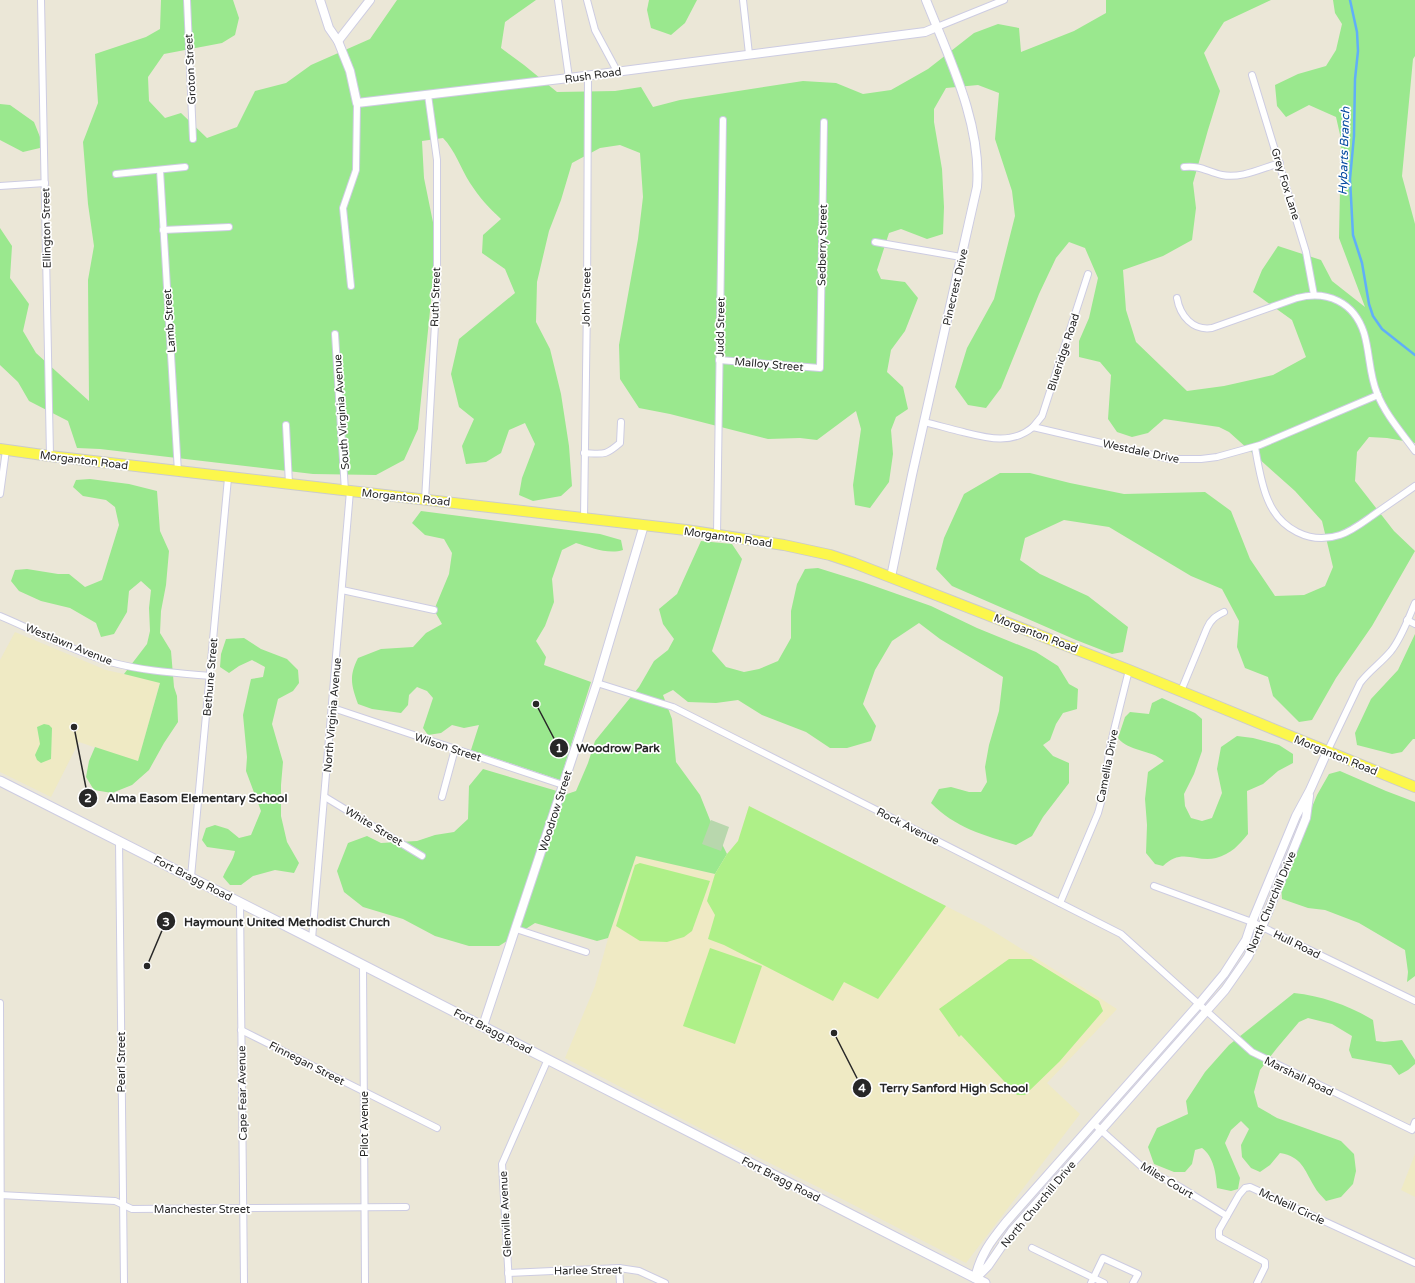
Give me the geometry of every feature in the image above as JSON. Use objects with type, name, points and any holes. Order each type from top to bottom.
[{"type":"main road","name":"Morganton Road","points":[[3,449],[228,478],[644,525],[810,550],[830,555],[891,577],[1130,670],[1415,787]]},
{"type":"main road","name":"Fort Bragg Road","points":[[0,781],[985,1283]]},
{"type":"street","name":"Ellington Street","points":[[41,0],[50,456]]},
{"type":"street","name":"Groton Street","points":[[186,0],[193,139]]},
{"type":"street","points":[[320,0],[330,28],[338,41],[350,70],[356,103],[356,170],[343,208],[350,286]]},
{"type":"street","points":[[338,41],[370,0]]},
{"type":"street","points":[[558,0],[568,78]]},
{"type":"street","points":[[587,0],[595,30],[601,44],[617,71]]},
{"type":"street","points":[[742,0],[749,54]]},
{"type":"street","name":"Pinecrest Drive","points":[[891,577],[977,187],[978,176],[976,156],[967,110],[959,85],[926,0]]},
{"type":"street","points":[[937,27],[1004,0]]},
{"type":"street","name":"Rush Road","points":[[356,103],[568,78],[925,32],[937,27]]},
{"type":"street","name":"John Street","points":[[584,518],[588,75]]},
{"type":"street","name":"Grey Fox Lane","points":[[1252,75],[1306,252],[1314,295]]},
{"type":"street","name":"Ruth Street","points":[[425,500],[437,289],[436,160],[428,95]]},
{"type":"street","name":"Judd Street","points":[[717,535],[723,120]]},
{"type":"street","name":"Sedberry Street","points":[[820,368],[824,122]]},
{"type":"street","points":[[1184,167],[1198,166],[1223,175],[1234,176],[1280,163]]},
{"type":"street","points":[[116,174],[185,167]]},
{"type":"street","name":"Lamb Street","points":[[160,170],[178,472]]},
{"type":"street","points":[[0,186],[45,182]]},
{"type":"street","points":[[163,230],[229,226]]},
{"type":"street","points":[[875,242],[961,257]]},
{"type":"street","name":"Blueridge Road","points":[[1033,427],[1042,416],[1088,274]]},
{"type":"street","points":[[1177,298],[1179,308],[1184,317],[1196,327],[1207,329],[1297,298],[1314,295],[1334,299],[1348,307],[1354,314],[1364,334],[1373,382],[1378,395],[1383,405],[1415,451]]},
{"type":"street","name":"South Virginia Avenue","points":[[335,334],[348,491]]},
{"type":"street","name":"Malloy Street","points":[[719,360],[820,368]]},
{"type":"street","name":"Westdale Drive","points":[[1033,427],[1170,459],[1201,459],[1217,457],[1255,447],[1378,395]]},
{"type":"street","points":[[584,453],[603,454],[610,452],[620,443],[621,422]]},
{"type":"street","points":[[924,422],[990,439],[1015,437],[1025,433],[1033,427]]},
{"type":"street","points":[[286,425],[289,484]]},
{"type":"street","points":[[1255,447],[1264,491],[1273,510],[1286,526],[1299,534],[1309,537],[1330,537],[1350,530],[1415,486]]},
{"type":"street","points":[[0,494],[3,449]]},
{"type":"street","name":"Bethune Street","points":[[191,877],[228,478]]},
{"type":"street","name":"North Virginia Avenue","points":[[312,939],[333,708],[348,491]]},
{"type":"street","name":"Woodrow Street","points":[[483,1026],[597,683],[644,525]]},
{"type":"street","points":[[342,590],[434,610]]},
{"type":"street","points":[[1327,752],[1360,683],[1366,675],[1392,650],[1415,603]]},
{"type":"street","points":[[1181,691],[1207,628],[1215,616],[1224,612]]},
{"type":"street","name":"Westlawn Avenue","points":[[0,616],[90,655],[110,662],[151,671],[210,676]]},
{"type":"street","points":[[1407,620],[1415,624]]},
{"type":"street","name":"Camellia Drive","points":[[1060,903],[1103,798],[1109,752],[1124,686],[1130,670]]},
{"type":"street","name":"Rock Avenue","points":[[597,683],[673,707],[1121,934],[1198,1004]]},
{"type":"street","name":"Wilson Street","points":[[333,708],[563,785]]},
{"type":"street","points":[[442,797],[455,749]]},
{"type":"street","name":"North Churchill Drive","points":[[975,1278],[979,1262],[991,1241],[1224,974],[1235,958],[1246,940],[1296,816],[1310,790],[1327,752]]},
{"type":"street","name":"North Churchill Drive","points":[[975,1278],[988,1266],[1012,1231],[1237,974],[1248,957],[1262,927],[1306,818],[1310,790]]},
{"type":"street","name":"White Street","points":[[325,797],[422,856]]},
{"type":"street","name":"Pearl Street","points":[[119,841],[124,1283]]},
{"type":"street","name":"Hull Road","points":[[1154,886],[1252,922],[1415,1001]]},
{"type":"street","name":"Cape Fear Avenue","points":[[240,902],[244,1283]]},
{"type":"street","points":[[516,929],[586,952]]},
{"type":"street","name":"Pilot Avenue","points":[[363,965],[365,1283]]},
{"type":"street","points":[[0,1003],[1,1283]]},
{"type":"street","name":"Marshall Road","points":[[1198,1004],[1252,1052],[1412,1130],[1415,1122]]},
{"type":"street","name":"Finnegan Street","points":[[241,1030],[437,1128]]},
{"type":"street","name":"Glenville Avenue","points":[[509,1283],[502,1164],[548,1059]]},
{"type":"street","name":"Miles Court","points":[[1093,1123],[1142,1167],[1180,1187],[1226,1216]]},
{"type":"street","name":"McNeill Circle","points":[[1257,1283],[1265,1262],[1219,1237],[1219,1230],[1239,1195],[1245,1188],[1250,1187],[1415,1264]]},
{"type":"street","name":"Manchester Street","points":[[0,1195],[115,1201],[132,1209],[406,1207]]},
{"type":"street","points":[[1032,1248],[1092,1280],[1104,1283]]},
{"type":"street","points":[[1092,1280],[1103,1258],[1138,1274],[1133,1283]]},
{"type":"street","points":[[619,1268],[620,1283]]},
{"type":"street","name":"Harlee Street","points":[[508,1273],[619,1268],[639,1271],[665,1283]]},
{"type":"shaded area","points":[[15,632],[106,670],[160,682],[138,762],[79,742],[51,797],[0,772],[0,660]]},
{"type":"shaded area","points":[[749,806],[985,926],[1117,1009],[1047,1083],[1080,1114],[966,1263],[705,1131],[565,1058],[595,986],[631,854],[715,874],[727,854],[738,841]]},
{"type":"shaded area","points":[[1415,1154],[1415,1197],[1401,1190]]},
{"type":"green space","points":[[161,0],[233,0],[239,18],[235,35],[222,43],[164,54],[148,77],[149,101],[165,118],[181,113],[207,138],[237,127],[255,91],[286,83],[311,65],[370,39],[397,0],[536,0],[505,22],[501,48],[557,92],[615,91],[641,87],[653,107],[680,100],[803,81],[836,83],[863,94],[891,90],[928,69],[974,33],[998,24],[1019,28],[1021,52],[1074,31],[1106,13],[1106,0],[1271,0],[1224,22],[1204,53],[1220,91],[1193,183],[1196,208],[1192,240],[1163,256],[1123,270],[1126,310],[1136,342],[1187,391],[1224,386],[1273,375],[1306,357],[1292,320],[1253,292],[1262,270],[1278,246],[1321,260],[1332,281],[1365,307],[1339,238],[1341,139],[1336,117],[1309,105],[1286,117],[1277,106],[1275,85],[1298,74],[1326,66],[1336,50],[1342,24],[1335,13],[1333,0],[1415,0],[1415,56],[1413,59],[1402,176],[1415,224],[1415,443],[1387,438],[1369,437],[1357,452],[1355,481],[1394,531],[1415,551],[1372,626],[1336,678],[1312,720],[1299,722],[1273,696],[1268,677],[1245,668],[1237,647],[1239,621],[1222,589],[1191,576],[1109,527],[1064,520],[1025,538],[1020,560],[1040,574],[1088,596],[1128,627],[1123,652],[1112,654],[952,586],[936,569],[944,538],[964,494],[1000,473],[1030,473],[1124,494],[1205,492],[1231,511],[1250,559],[1275,596],[1304,595],[1325,586],[1333,567],[1322,521],[1295,491],[1229,432],[1219,427],[1164,419],[1148,433],[1132,437],[1117,432],[1108,419],[1111,375],[1100,362],[1079,357],[1079,341],[1089,318],[1098,278],[1085,248],[1069,242],[1056,258],[1039,294],[1001,388],[986,408],[968,405],[955,387],[967,348],[994,299],[1015,216],[1012,191],[995,139],[999,93],[978,85],[946,88],[934,109],[934,122],[942,169],[944,207],[943,234],[927,239],[901,229],[889,233],[877,270],[881,279],[905,282],[918,298],[905,331],[891,350],[887,372],[903,387],[908,409],[896,417],[891,430],[893,454],[889,482],[870,508],[855,505],[853,485],[861,429],[856,411],[817,440],[800,438],[768,439],[670,414],[639,408],[620,379],[619,345],[638,239],[643,197],[640,153],[620,145],[600,148],[572,163],[561,200],[549,231],[537,282],[536,322],[550,349],[561,394],[569,446],[572,486],[561,496],[533,501],[519,495],[522,478],[535,444],[525,423],[509,430],[501,453],[486,462],[466,464],[462,446],[474,419],[459,407],[451,374],[459,339],[515,293],[505,269],[482,253],[483,235],[501,219],[492,211],[473,188],[451,148],[443,138],[422,141],[424,178],[437,242],[418,429],[404,460],[376,475],[313,474],[100,449],[77,448],[68,421],[29,401],[18,382],[0,365],[0,228],[12,246],[10,278],[29,304],[23,331],[36,353],[89,401],[88,280],[94,246],[88,204],[83,142],[98,103],[95,54],[146,37],[160,29]]},
{"type":"green space","points":[[649,0],[697,0],[685,23],[671,35],[651,28],[647,10]]},
{"type":"green space","points":[[0,104],[10,105],[34,122],[44,147],[23,152],[0,140]]},
{"type":"green space","points":[[90,479],[129,484],[157,491],[160,531],[169,551],[166,585],[161,611],[160,633],[171,651],[174,687],[177,696],[178,722],[149,770],[132,785],[112,793],[94,790],[86,777],[89,761],[95,747],[138,761],[160,683],[124,674],[147,644],[150,631],[149,608],[151,590],[141,581],[129,591],[127,612],[114,634],[101,637],[96,623],[70,608],[41,601],[19,591],[11,581],[15,570],[27,569],[58,574],[69,574],[85,587],[102,580],[119,525],[115,507],[106,500],[83,496],[73,487],[76,480]]},
{"type":"green space","points":[[421,511],[600,534],[621,540],[623,550],[611,552],[576,543],[562,550],[552,579],[554,602],[545,626],[536,641],[546,657],[544,665],[591,682],[560,780],[471,750],[479,725],[464,728],[452,725],[441,733],[428,735],[423,728],[433,698],[427,691],[417,687],[409,695],[408,705],[401,713],[372,709],[358,704],[354,691],[352,675],[358,658],[381,649],[413,647],[426,633],[442,624],[434,610],[449,574],[452,553],[444,539],[425,535],[412,523]]},
{"type":"green space","points":[[701,541],[732,544],[742,559],[712,651],[726,667],[744,672],[759,669],[778,661],[791,638],[791,611],[797,584],[805,569],[818,568],[931,606],[977,628],[1036,652],[1058,666],[1069,684],[1078,689],[1077,709],[1063,713],[1056,724],[1050,740],[1043,745],[1053,756],[1069,763],[1069,783],[1043,817],[1032,836],[1016,845],[993,838],[970,830],[950,818],[931,803],[939,789],[951,787],[969,792],[981,792],[987,782],[985,767],[989,745],[999,711],[1003,677],[940,639],[919,623],[892,641],[875,670],[863,704],[876,726],[871,741],[847,748],[830,748],[806,732],[762,715],[738,700],[716,703],[688,702],[673,690],[663,695],[672,719],[676,762],[700,795],[710,820],[727,854],[715,874],[636,856],[608,938],[597,941],[535,923],[499,946],[469,946],[435,936],[403,919],[363,907],[344,892],[337,871],[348,843],[367,836],[381,843],[417,841],[435,835],[454,832],[468,819],[469,786],[483,769],[567,794],[576,791],[588,763],[595,741],[639,687],[654,661],[668,650],[674,639],[663,624],[659,609],[677,594]]},
{"type":"green space","points":[[1415,634],[1415,739],[1413,739],[1402,752],[1392,754],[1357,745],[1355,733],[1371,699],[1398,670]]},
{"type":"green space","points":[[244,638],[261,649],[287,659],[298,670],[299,683],[293,691],[278,699],[272,724],[283,762],[281,816],[287,842],[299,863],[294,873],[275,870],[253,876],[241,885],[230,885],[223,877],[235,851],[207,847],[202,840],[206,828],[215,825],[228,829],[239,838],[251,835],[261,811],[246,771],[247,757],[243,715],[251,679],[263,677],[265,667],[252,660],[229,673],[220,667],[221,654],[226,639]]},
{"type":"green space","points":[[1162,698],[1195,713],[1202,719],[1202,751],[1194,774],[1184,794],[1185,806],[1191,818],[1202,821],[1212,818],[1222,793],[1217,769],[1221,747],[1237,736],[1253,738],[1279,745],[1293,754],[1293,763],[1278,771],[1263,784],[1247,791],[1248,834],[1234,849],[1216,858],[1202,859],[1183,856],[1176,857],[1163,866],[1155,864],[1146,853],[1147,825],[1145,799],[1148,772],[1164,761],[1152,754],[1128,746],[1118,738],[1125,717],[1130,712],[1149,714],[1152,703]]},
{"type":"green space","points":[[44,724],[49,725],[52,728],[51,759],[41,763],[37,760],[35,755],[40,744],[37,727]]},
{"type":"green space","points":[[1340,771],[1415,802],[1415,976],[1407,982],[1408,972],[1405,950],[1359,923],[1325,910],[1308,908],[1282,899],[1281,885],[1286,870],[1317,795],[1329,774]]},
{"type":"green space","points":[[749,806],[946,906],[878,999],[844,982],[833,1001],[724,945],[708,939],[715,915],[707,901],[715,874],[727,854],[738,841]]},
{"type":"green space","points":[[711,820],[729,827],[721,851],[702,844]]},
{"type":"green space","points":[[640,863],[710,881],[692,931],[684,937],[667,942],[640,941],[616,926],[635,865]]},
{"type":"green space","points":[[710,948],[762,966],[735,1044],[683,1026]]},
{"type":"green space","points":[[1009,959],[1031,959],[1099,1001],[1103,1011],[1060,1061],[1025,1095],[1017,1095],[961,1035],[959,1037],[939,1009]]},
{"type":"green space","points":[[1294,993],[1325,999],[1364,1015],[1373,1020],[1376,1041],[1384,1042],[1402,1040],[1415,1060],[1415,1064],[1399,1075],[1391,1065],[1352,1058],[1349,1050],[1352,1036],[1332,1024],[1308,1018],[1299,1022],[1260,1070],[1254,1092],[1258,1107],[1277,1118],[1341,1141],[1354,1154],[1356,1171],[1353,1184],[1341,1197],[1326,1201],[1315,1188],[1302,1165],[1293,1157],[1280,1153],[1270,1165],[1260,1172],[1251,1168],[1242,1157],[1241,1145],[1249,1129],[1241,1121],[1231,1130],[1225,1143],[1240,1178],[1238,1189],[1231,1191],[1217,1188],[1212,1161],[1202,1148],[1195,1150],[1192,1164],[1185,1172],[1174,1172],[1154,1164],[1148,1147],[1157,1128],[1188,1114],[1186,1101],[1205,1072],[1229,1045]]},
{"type":"waterway","name":"Hybarts Branch","points":[[1350,0],[1357,32],[1358,51],[1355,79],[1354,136],[1350,179],[1353,235],[1362,263],[1369,304],[1373,316],[1382,329],[1415,355]]},
{"type":"place","name":"Woodrow Park","points":[[536,704]]},
{"type":"place","name":"Alma Easom Elementary School","points":[[74,727]]},
{"type":"place","name":"Haymount United Methodist Church","points":[[147,966]]},
{"type":"place","name":"Terry Sanford High School","points":[[834,1033]]}]
